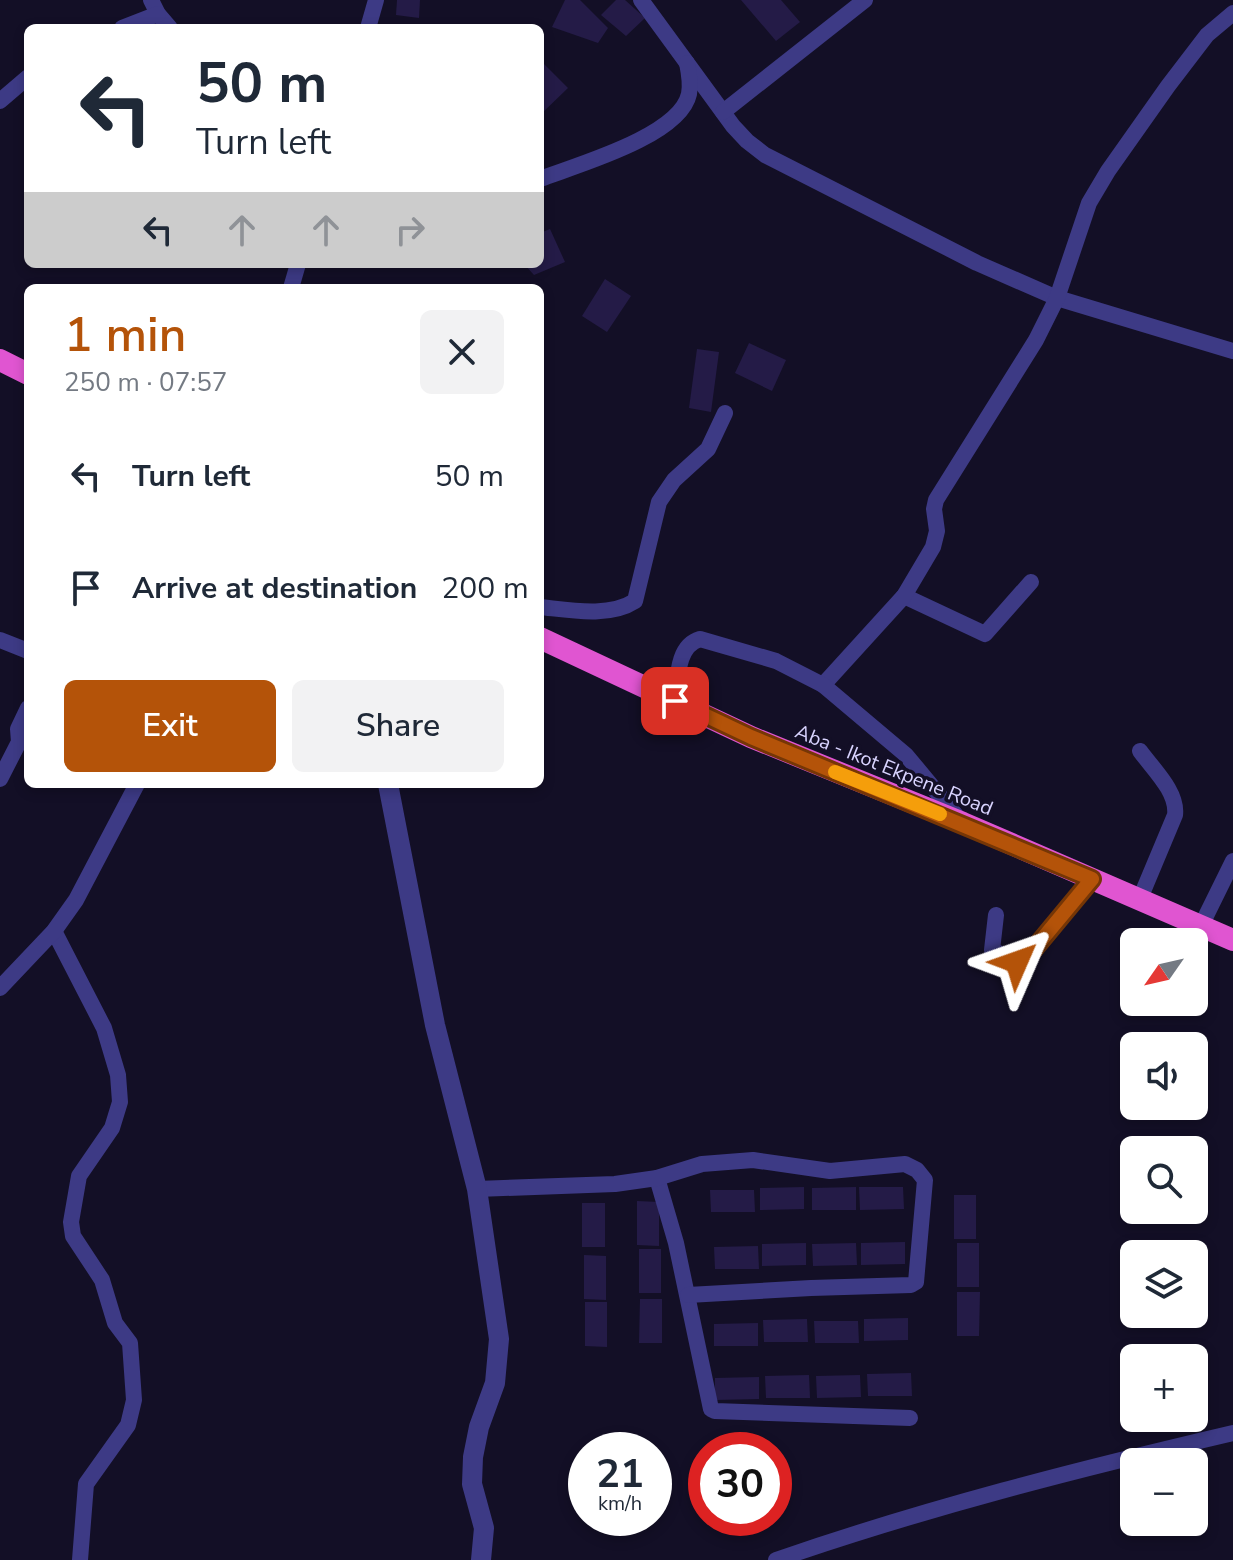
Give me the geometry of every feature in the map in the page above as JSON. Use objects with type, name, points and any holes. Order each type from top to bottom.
[{"type":"highway","points":[[0,360],[24,372]]},
{"type":"highway","name":"Aba - Ikot Ekpene Road","points":[[544,640],[751,737],[963,823],[1233,940]]},
{"type":"street","points":[[369,24],[376,0]]},
{"type":"street","points":[[641,0],[720,109],[747,141],[765,155],[963,256],[1057,298],[1233,351]]},
{"type":"street","points":[[684,106],[720,109],[865,0]]},
{"type":"street","points":[[128,24],[155,7],[167,24]]},
{"type":"street","points":[[823,685],[904,596],[933,547],[937,531],[936,500],[1036,340],[1057,298],[1089,203],[1108,171],[1207,35],[1233,13]]},
{"type":"street","points":[[544,177],[651,136],[684,106],[689,94],[686,61]]},
{"type":"street","points":[[0,101],[24,80]]},
{"type":"street","points":[[544,607],[583,612],[625,608],[635,601],[659,502],[674,480],[708,449],[725,413]]},
{"type":"street","points":[[904,596],[985,634],[1031,582]]},
{"type":"street","points":[[675,701],[683,652],[687,645],[700,639],[776,661],[823,685],[906,755],[963,823]]},
{"type":"street","points":[[0,640],[24,649]]},
{"type":"street","points":[[2,774],[19,742],[18,729],[24,716]]},
{"type":"street","points":[[1139,901],[1176,806],[1173,796],[1140,751]]},
{"type":"street","points":[[0,988],[54,931],[76,900],[135,788]]},
{"type":"street","points":[[389,788],[435,1025],[477,1189],[499,1339],[495,1383],[479,1427],[473,1457],[472,1484],[484,1528],[481,1560]]},
{"type":"street","points":[[1201,926],[1233,861]]},
{"type":"street","points":[[996,915],[992,950],[1021,963],[1092,879]]},
{"type":"street","points":[[54,931],[104,1028],[118,1075],[120,1102],[112,1128],[79,1176],[71,1222],[73,1236],[102,1280],[115,1323],[130,1343],[134,1400],[128,1425],[86,1484],[80,1560]]},
{"type":"street","points":[[477,1189],[615,1184],[657,1178],[702,1164],[753,1160],[830,1171],[905,1164],[917,1170],[925,1180],[914,1284],[688,1295]]},
{"type":"street","points":[[657,1178],[688,1295],[709,1405],[715,1411],[910,1418]]},
{"type":"street","points":[[776,1560],[847,1536],[1052,1478],[1233,1433]]},
{"type":"building","points":[[397,0],[420,0],[419,18],[396,15]]},
{"type":"building","points":[[565,0],[580,0],[608,28],[598,43],[552,27]]},
{"type":"building","points":[[616,0],[625,0],[645,18],[626,36],[601,15]]},
{"type":"building","points":[[741,0],[781,0],[800,22],[776,41]]},
{"type":"building","points":[[544,64],[568,88],[544,111]]},
{"type":"building","points":[[550,229],[565,262],[534,275],[528,268],[544,268],[544,231]]},
{"type":"building","points":[[605,279],[631,296],[607,332],[582,316]]},
{"type":"building","points":[[749,343],[786,360],[772,391],[735,373]]},
{"type":"building","points":[[697,349],[719,352],[711,412],[689,408]]},
{"type":"building","points":[[804,1187],[804,1209],[760,1210],[760,1188]]},
{"type":"building","points":[[856,1187],[856,1210],[812,1210],[812,1188]]},
{"type":"building","points":[[859,1187],[903,1187],[904,1209],[860,1210]]},
{"type":"building","points":[[710,1190],[754,1190],[755,1212],[711,1212]]},
{"type":"building","points":[[954,1195],[976,1195],[976,1239],[954,1239]]},
{"type":"building","points":[[637,1201],[659,1202],[659,1246],[637,1245]]},
{"type":"building","points":[[582,1203],[605,1203],[605,1247],[582,1247]]},
{"type":"building","points":[[905,1242],[905,1264],[861,1265],[861,1243]]},
{"type":"building","points":[[806,1243],[806,1265],[762,1266],[762,1244]]},
{"type":"building","points":[[856,1243],[857,1265],[813,1266],[812,1244]]},
{"type":"building","points":[[957,1243],[979,1243],[979,1287],[957,1287]]},
{"type":"building","points":[[758,1246],[759,1269],[715,1269],[714,1247]]},
{"type":"building","points":[[639,1249],[661,1249],[661,1293],[639,1293]]},
{"type":"building","points":[[584,1255],[606,1256],[606,1300],[584,1299]]},
{"type":"building","points":[[957,1292],[980,1292],[979,1336],[957,1336]]},
{"type":"building","points":[[640,1299],[662,1299],[662,1343],[639,1343]]},
{"type":"building","points":[[585,1302],[607,1302],[607,1347],[585,1346]]},
{"type":"building","points":[[908,1318],[908,1340],[864,1341],[864,1319]]},
{"type":"building","points":[[807,1319],[808,1342],[764,1342],[763,1320]]},
{"type":"building","points":[[814,1321],[858,1321],[859,1343],[815,1343]]},
{"type":"building","points":[[758,1323],[758,1346],[714,1346],[714,1324]]},
{"type":"building","points":[[911,1373],[912,1396],[868,1396],[867,1374]]},
{"type":"building","points":[[809,1375],[810,1398],[766,1398],[765,1376]]},
{"type":"building","points":[[860,1375],[861,1397],[817,1398],[816,1376]]},
{"type":"building","points":[[759,1377],[759,1399],[715,1400],[715,1378]]},
{"type":"slow traffic","points":[[835,772],[940,814]]},
{"type":"route","points":[[675,701],[751,737],[1092,879],[1024,961],[1017,962]]}]
